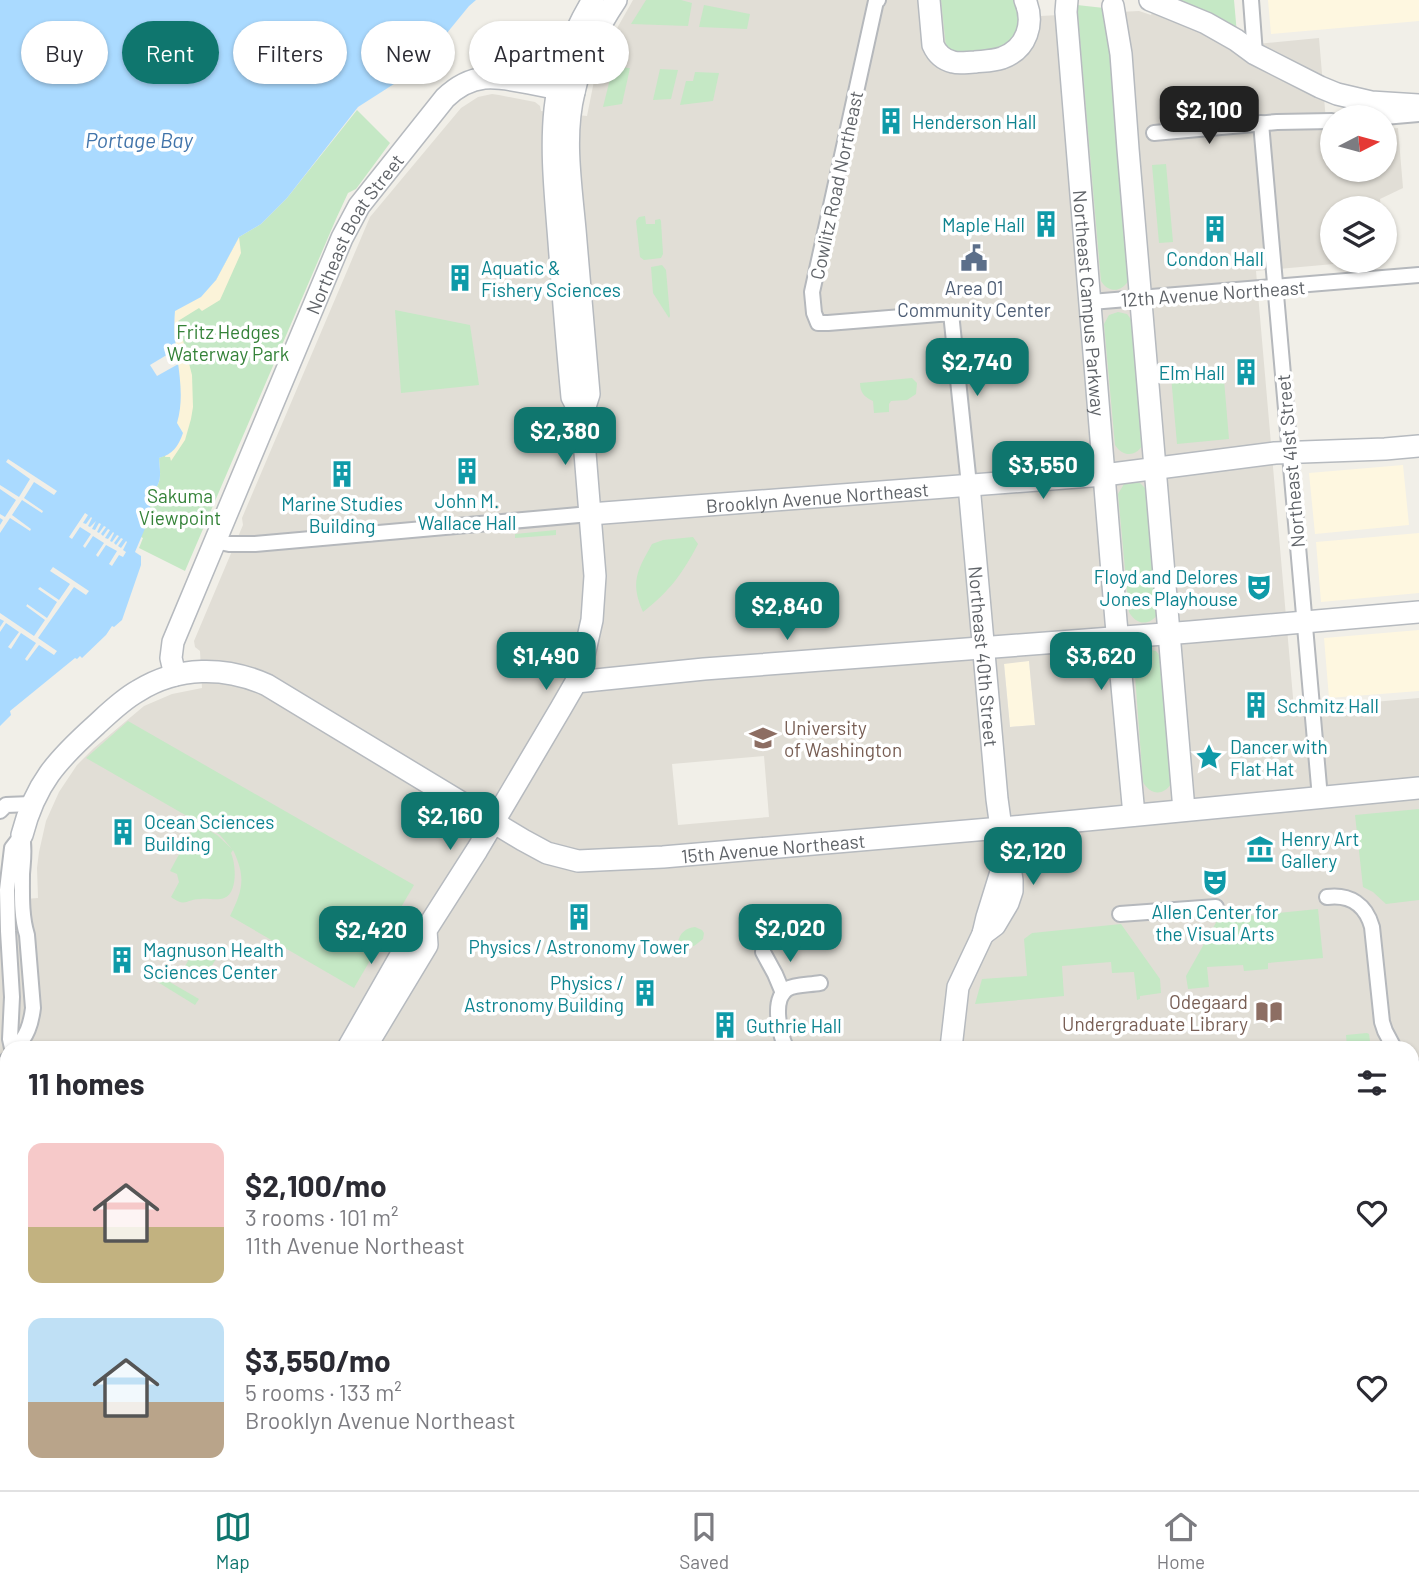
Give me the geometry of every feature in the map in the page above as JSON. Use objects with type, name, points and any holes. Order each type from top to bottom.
[{"type":"street","points":[[369,1041],[427,945],[426,930],[576,681],[588,642],[594,606],[595,576],[582,416],[589,394],[566,90],[568,51],[593,0]]},
{"type":"street","points":[[566,90],[616,0]]},
{"type":"street","name":"Cowlitz Road Northeast","points":[[878,0],[812,292],[814,313],[818,323],[951,313],[969,485]]},
{"type":"street","points":[[929,0],[933,46],[940,55],[955,63],[995,60],[1010,54],[1023,42],[1029,27],[1029,10],[1025,0]]},
{"type":"street","points":[[1048,0],[1069,40]]},
{"type":"street","name":"Northeast Campus Parkway","points":[[1067,0],[1117,637],[1134,815]]},
{"type":"street","points":[[1150,0],[1206,23],[1255,54],[1304,80],[1337,93],[1371,103],[1419,105]]},
{"type":"street","points":[[1251,0],[1255,54]]},
{"type":"street","points":[[1113,6],[1121,54],[1184,810]]},
{"type":"street","name":"Northeast Boat Street","points":[[175,675],[171,658],[173,642],[342,238],[359,206],[445,99],[460,86],[478,79],[495,77],[566,90]]},
{"type":"street","points":[[1397,116],[1419,114]]},
{"type":"street","points":[[1154,133],[1261,123],[1320,121]]},
{"type":"street","name":"Northeast 41st Street","points":[[1261,123],[1320,798]]},
{"type":"street","name":"12th Avenue Northeast","points":[[1091,302],[1419,275]]},
{"type":"street","name":"Brooklyn Avenue Northeast","points":[[215,541],[255,544],[590,514],[1104,475],[1275,453],[1419,446]]},
{"type":"street","name":"Northeast 40th Street","points":[[952,1041],[958,987],[984,934],[1005,857],[997,799],[969,485]]},
{"type":"street","points":[[576,681],[1419,612]]},
{"type":"street","name":"15th Avenue Northeast","points":[[175,675],[198,671],[229,673],[267,685],[547,853],[588,861],[1002,828],[1419,788]]},
{"type":"street","points":[[11,1041],[12,997],[4,914],[12,848],[22,835],[32,804],[46,777],[74,745],[124,700],[161,679],[175,675]]},
{"type":"street","points":[[0,811],[6,805],[32,804]]},
{"type":"street","points":[[19,1041],[30,1026],[33,1008],[24,924],[22,880],[25,849],[22,835]]},
{"type":"street","points":[[1328,897],[1339,896],[1352,900],[1368,915],[1372,927],[1382,1022],[1390,1041]]},
{"type":"street","points":[[1120,914],[1216,907]]},
{"type":"street","points":[[352,1041],[413,934],[426,930]]},
{"type":"street","points":[[763,952],[783,993]]},
{"type":"street","points":[[783,1041],[778,1009],[783,993],[789,987],[820,983]]},
{"type":"shaded area","name":"University of Washington","points":[[633,0],[1013,0],[1040,16],[1139,11],[1151,15],[1158,0],[1237,46],[1319,38],[1325,105],[1320,105],[1320,182],[1397,182],[1398,128],[1403,188],[1386,196],[1320,196],[1320,265],[1256,271],[1294,709],[1419,698],[1419,1041],[0,1041],[0,901],[38,898],[37,868],[46,821],[59,792],[77,765],[144,706],[172,694],[202,688],[200,651],[195,647],[194,641],[243,525],[242,518],[370,217],[461,108],[478,97],[499,95],[535,102],[541,111],[587,116],[593,84],[629,84],[629,21],[621,21]],"holes":[[[1029,661],[1035,725],[1010,727],[1004,664]],[[764,756],[769,817],[678,825],[672,764]]]},
{"type":"shaded area","points":[[1268,0],[1419,0],[1419,21],[1271,34]]},
{"type":"shaded area","points":[[1403,465],[1409,525],[1315,534],[1309,473]]},
{"type":"shaded area","points":[[1419,533],[1419,593],[1321,602],[1316,542]]},
{"type":"shaded area","points":[[1419,630],[1419,691],[1329,698],[1324,638]]},
{"type":"shaded area","points":[[1029,661],[1035,725],[1010,727],[1004,663]]},
{"type":"green space","points":[[646,0],[681,0],[692,3],[688,26],[631,24]]},
{"type":"green space","points":[[941,0],[1017,0],[1024,17],[1010,47],[959,58],[946,47]]},
{"type":"green space","points":[[1167,0],[1234,0],[1237,34]]},
{"type":"green space","points":[[704,5],[750,14],[747,29],[699,27]]},
{"type":"green space","points":[[1077,5],[1104,8],[1114,89],[1129,279],[1123,287],[1116,290],[1108,288],[1101,281]]},
{"type":"green space","points":[[660,69],[678,70],[671,99],[653,100]]},
{"type":"green space","points":[[695,72],[719,73],[713,101],[680,105],[686,81],[693,81]]},
{"type":"green space","points":[[609,84],[626,84],[622,104],[603,107]]},
{"type":"green space","name":"Fritz Hedges Waterway Park","points":[[357,110],[390,143],[356,189],[348,193],[185,571],[139,548],[143,538],[137,535],[150,508],[151,494],[159,482],[159,458],[170,453],[173,325],[216,280],[239,237],[261,224],[287,198]]},
{"type":"green space","points":[[1166,164],[1173,242],[1159,243],[1152,165]]},
{"type":"green space","points":[[645,216],[646,224],[655,224],[655,220],[660,219],[661,221],[661,258],[644,260],[640,257],[636,221]]},
{"type":"green space","points":[[662,265],[666,270],[669,318],[653,293],[651,267]]},
{"type":"green space","points":[[395,310],[470,325],[479,385],[401,393]]},
{"type":"green space","points":[[1118,312],[1127,314],[1133,322],[1144,442],[1138,451],[1130,454],[1122,452],[1115,445],[1104,324],[1109,315]]},
{"type":"green space","points":[[1223,368],[1229,439],[1177,444],[1171,376],[1199,374],[1199,370]]},
{"type":"green space","points":[[912,378],[917,383],[916,394],[907,400],[891,401],[889,412],[874,413],[873,401],[863,394],[860,386],[860,383]]},
{"type":"green space","points":[[1135,481],[1148,491],[1157,615],[1146,622],[1135,620],[1129,612],[1118,494],[1124,484]]},
{"type":"green space","points":[[556,530],[556,535],[515,538],[515,534]]},
{"type":"green space","points":[[693,537],[698,544],[681,573],[643,612],[636,584],[642,562],[652,544]]},
{"type":"green space","points":[[1146,649],[1156,651],[1162,659],[1171,784],[1160,792],[1153,792],[1143,782],[1134,662],[1138,653]]},
{"type":"green space","points":[[128,721],[414,885],[354,988],[230,916],[238,899],[241,883],[240,868],[233,850],[231,853],[235,878],[229,895],[221,899],[183,902],[171,897],[179,882],[177,874],[170,871],[196,823],[217,835],[232,849],[220,835],[86,758]]},
{"type":"green space","points":[[1419,809],[1419,900],[1386,904],[1363,887],[1355,815]]},
{"type":"green space","points":[[1318,909],[1323,958],[1268,963],[1268,969],[1244,971],[1243,965],[1207,967],[1209,987],[1188,989],[1186,976],[1218,919]]},
{"type":"green space","points":[[1121,924],[1160,979],[1161,993],[1140,996],[1137,1000],[1134,972],[1112,973],[1111,962],[1062,966],[1064,996],[975,1004],[982,979],[1027,976],[1024,939],[1032,933]]},
{"type":"green space","points":[[695,927],[704,933],[703,939],[694,946],[680,947],[678,943],[681,934]]},
{"type":"green space","points":[[196,947],[216,959],[203,980],[184,968]]},
{"type":"green space","points":[[156,981],[168,981],[199,999],[195,1005]]},
{"type":"green space","points":[[1367,1033],[1370,1041],[1346,1041],[1346,1035]]},
{"type":"sand","points":[[239,237],[241,253],[220,300],[202,311],[199,308],[178,321],[192,375],[193,407],[185,440],[171,461],[170,457],[165,457],[172,435],[175,311],[216,280]]},
{"type":"water","name":"Portage Bay","points":[[0,0],[476,0],[455,23],[455,21],[361,21],[361,84],[394,84],[358,107],[287,198],[261,224],[239,237],[216,280],[201,297],[175,311],[181,395],[177,423],[183,433],[174,449],[159,458],[159,482],[151,494],[149,519],[135,552],[141,556],[141,565],[122,620],[112,626],[82,658],[75,658],[10,711],[11,715],[0,726]]},
{"type":"pier","points":[[180,347],[182,362],[157,376],[150,365]]},
{"type":"pier","points":[[8,459],[57,491],[54,495],[34,482],[24,498],[43,511],[42,513],[22,500],[12,515],[31,529],[30,531],[10,518],[0,533],[3,520],[0,514],[5,517],[16,500],[0,489],[0,485],[19,497],[30,479],[6,462]]},
{"type":"pier","points":[[85,513],[88,515],[83,523],[86,524],[91,517],[88,526],[96,521],[92,529],[95,530],[99,523],[101,524],[97,532],[106,527],[101,534],[103,536],[110,530],[105,538],[108,539],[113,532],[110,541],[117,535],[119,536],[114,543],[116,545],[121,538],[123,539],[118,546],[121,548],[127,542],[123,557],[119,555],[112,566],[109,564],[117,551],[106,545],[98,557],[96,555],[104,543],[93,536],[85,548],[83,546],[91,534],[80,527],[72,539],[69,537]]},
{"type":"pier","points":[[53,567],[89,591],[86,595],[74,587],[38,638],[57,651],[54,655],[39,645],[27,661],[25,659],[36,643],[21,633],[11,649],[8,647],[19,632],[6,623],[0,632],[4,621],[0,619],[0,613],[34,636],[45,620],[26,606],[27,604],[47,618],[57,602],[38,589],[40,587],[59,600],[70,584],[50,571]]},
{"type":"place","name":"Henderson Hall","points":[[891,121]]},
{"type":"place","name":"Maple Hall","points":[[1046,224]]},
{"type":"place","name":"Condon Hall","points":[[1215,229]]},
{"type":"place","name":"Area 01 Community Center","points":[[974,258]]},
{"type":"place","name":"Aquatic & Fishery Sciences","points":[[460,278]]},
{"type":"place","name":"Elm Hall","points":[[1246,372]]},
{"type":"place","name":"John M. Wallace Hall","points":[[467,471]]},
{"type":"place","name":"Marine Studies Building","points":[[342,474]]},
{"type":"place","name":"Floyd and Delores Jones Playhouse","points":[[1259,587]]},
{"type":"place","name":"Schmitz Hall","points":[[1256,705]]},
{"type":"place","name":"University of Washington","points":[[763,738]]},
{"type":"place","name":"Dancer with Flat Hat","points":[[1209,757]]},
{"type":"place","name":"Ocean Sciences Building","points":[[123,832]]},
{"type":"place","name":"Henry Art Gallery","points":[[1260,849]]},
{"type":"place","name":"Allen Center for the Visual Arts","points":[[1215,882]]},
{"type":"place","name":"Physics / Astronomy Tower","points":[[579,917]]},
{"type":"place","name":"Magnuson Health Sciences Center","points":[[122,960]]},
{"type":"place","name":"Physics / Astronomy Building","points":[[645,993]]},
{"type":"place","name":"Odegaard Undergraduate Library","points":[[1269,1012]]},
{"type":"place","name":"Guthrie Hall","points":[[725,1025]]},
{"type":"park label","name":"Sakuma Viewpoint","points":[[180,506]]}]
